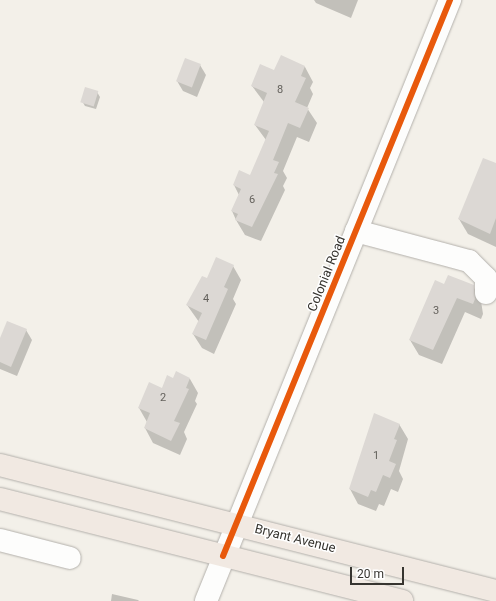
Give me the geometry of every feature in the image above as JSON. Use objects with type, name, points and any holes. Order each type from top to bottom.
[{"type":"main road","name":"Bryant Avenue","points":[[0,465],[496,591]]},
{"type":"main road","points":[[0,499],[402,601]]},
{"type":"street","name":"Colonial Road","points":[[206,601],[450,0]]},
{"type":"street","points":[[356,231],[469,262],[486,278],[486,294]]},
{"type":"street","points":[[0,540],[70,558]]},
{"type":"building","points":[[281,55],[305,66],[301,76],[306,78],[295,102],[309,108],[300,128],[288,123],[273,160],[279,162],[274,173],[278,174],[252,227],[235,220],[238,214],[231,211],[241,189],[233,185],[239,170],[250,175],[269,131],[254,125],[267,93],[251,86],[260,64],[274,70]]},
{"type":"building","points":[[185,58],[201,64],[192,87],[176,81]]},
{"type":"building","points":[[85,87],[98,91],[94,106],[80,102]]},
{"type":"building","points":[[483,158],[496,163],[496,218],[490,234],[458,219]]},
{"type":"building","points":[[216,257],[234,265],[224,287],[228,289],[206,340],[192,334],[202,313],[186,305],[202,276],[207,278]]},
{"type":"building","points":[[448,275],[474,285],[475,299],[473,304],[457,298],[433,350],[409,340],[435,280],[444,284]]},
{"type":"building","points":[[7,321],[27,329],[11,367],[0,362],[0,338]]},
{"type":"building","points":[[176,371],[190,378],[186,388],[189,389],[174,421],[180,423],[171,441],[144,428],[150,413],[138,408],[149,382],[162,388],[167,375],[173,378]]},
{"type":"building","points":[[374,413],[400,424],[394,439],[397,440],[389,461],[396,464],[390,478],[383,475],[376,492],[371,490],[368,497],[349,489]]},
{"type":"cycle path","points":[[223,556],[450,0]]}]
